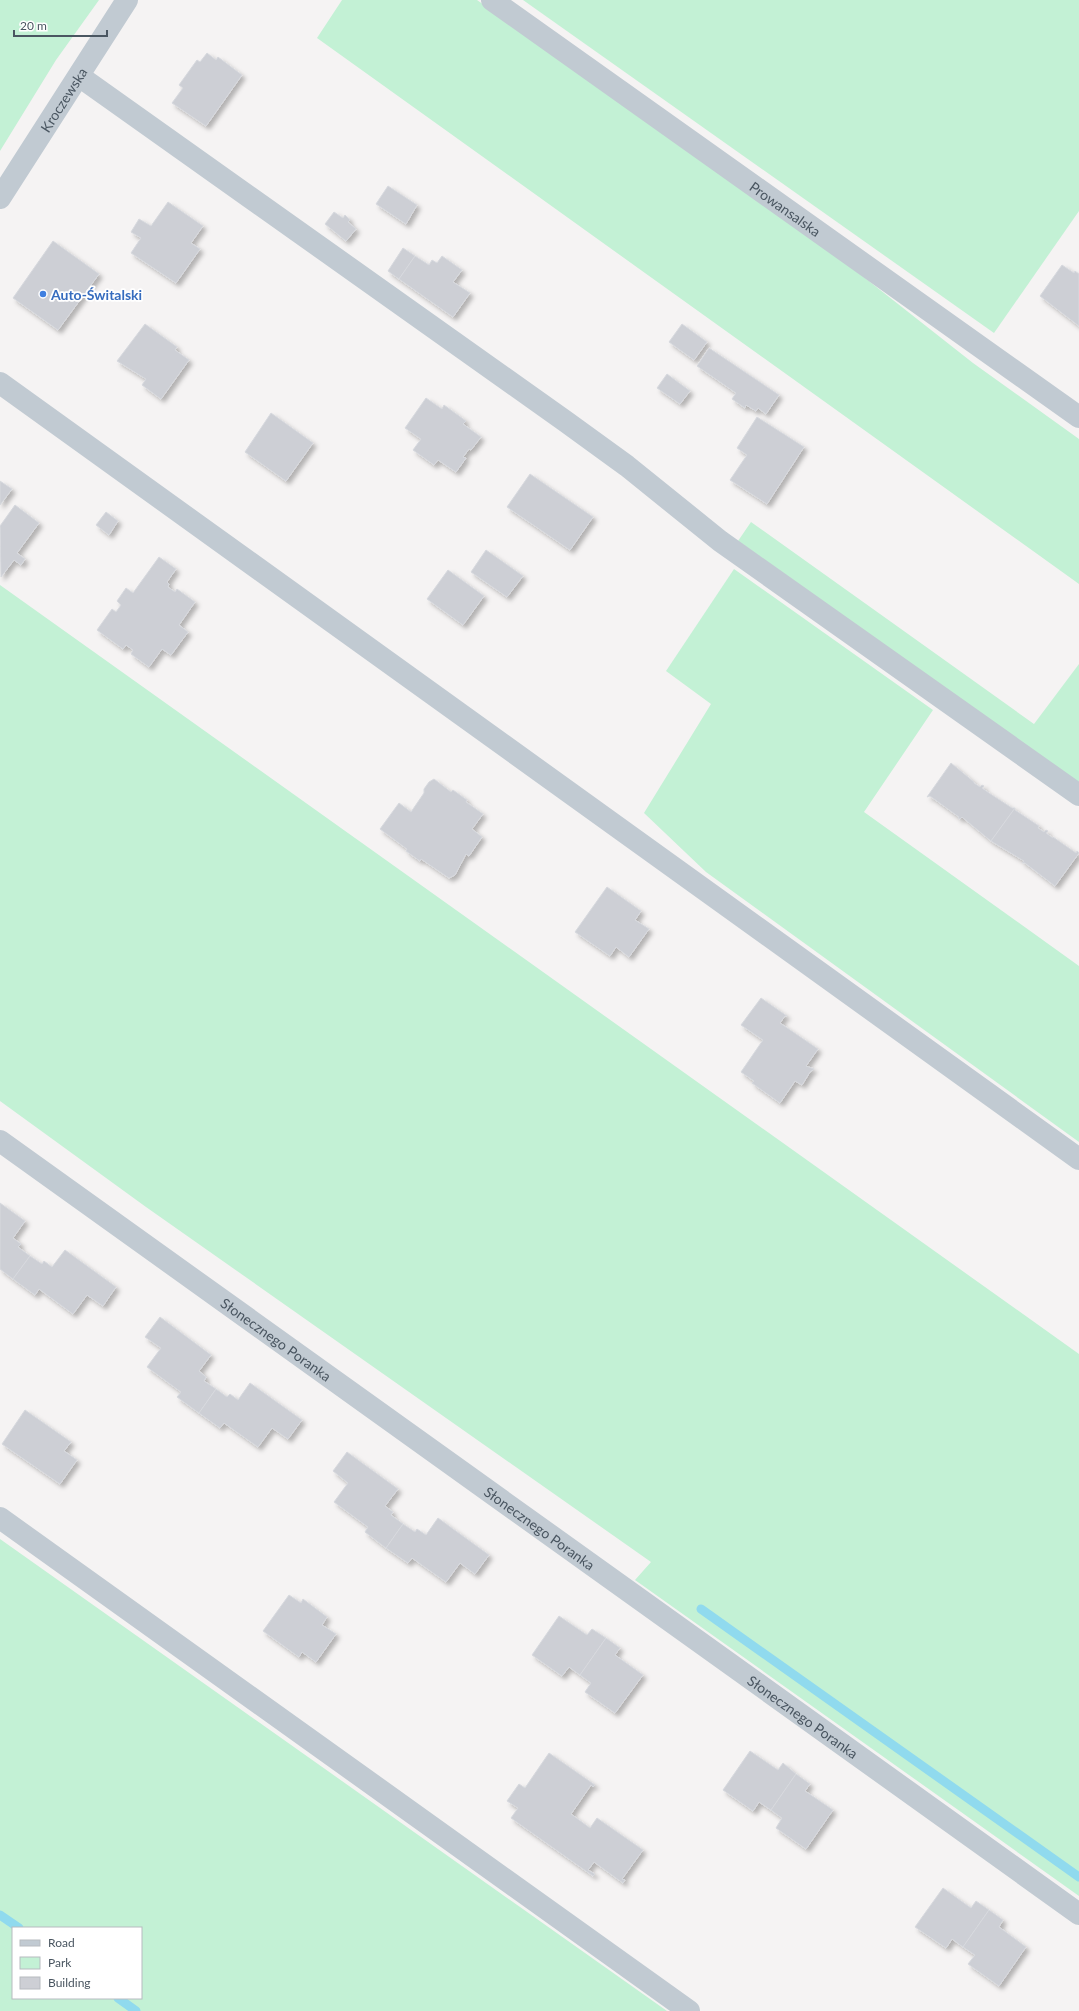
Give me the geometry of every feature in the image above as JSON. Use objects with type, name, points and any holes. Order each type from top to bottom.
[{"type":"street","name":"Kroczewska","points":[[0,198],[127,0]]},
{"type":"street","name":"Prowansalska","points":[[492,0],[1079,418]]},
{"type":"street","points":[[79,76],[628,466],[720,541],[1079,795]]},
{"type":"street","points":[[0,383],[1079,1159]]},
{"type":"street","name":"Słonecznego Poranka","points":[[0,1141],[1079,1914]]},
{"type":"street","points":[[0,1518],[689,2011]]},
{"type":"green space","points":[[0,0],[99,0],[56,60],[0,151]]},
{"type":"green space","points":[[342,0],[477,0],[851,267],[973,363],[1079,439],[1079,584],[317,38]]},
{"type":"green space","points":[[523,0],[1079,0],[1079,211],[994,333]]},
{"type":"green space","points":[[751,522],[1034,724],[1079,664],[1079,784],[738,541]]},
{"type":"green space","points":[[734,569],[933,710],[864,812],[1079,966],[1079,1142],[706,872],[644,813],[711,704],[666,671]]},
{"type":"green space","points":[[0,585],[1079,1354],[1079,1896],[635,1580],[651,1562],[146,1207],[0,1101]]},
{"type":"green space","points":[[0,1539],[667,2011],[0,2011]]},
{"type":"building","points":[[207,53],[216,60],[218,57],[242,75],[206,126],[172,103],[183,88],[179,85],[197,60],[200,62]]},
{"type":"building","points":[[388,186],[417,205],[406,224],[376,204]]},
{"type":"building","points":[[168,202],[203,226],[191,243],[200,249],[176,283],[131,253],[141,238],[131,232],[139,219],[151,226]]},
{"type":"building","points":[[334,212],[343,218],[345,215],[350,220],[348,222],[356,229],[346,241],[325,224]]},
{"type":"building","points":[[53,241],[99,274],[58,330],[13,298]]},
{"type":"building","points":[[403,248],[415,256],[399,279],[388,271]]},
{"type":"building","points":[[415,256],[429,265],[432,260],[437,263],[442,256],[462,270],[453,282],[470,293],[453,317],[399,279]]},
{"type":"building","points":[[1062,265],[1074,273],[1075,271],[1079,274],[1079,326],[1040,296]]},
{"type":"building","points":[[145,324],[177,347],[175,350],[189,360],[161,399],[142,385],[146,379],[117,361]]},
{"type":"building","points":[[682,324],[707,342],[694,360],[669,342]]},
{"type":"building","points":[[709,348],[779,395],[766,414],[758,408],[756,411],[746,405],[745,408],[732,399],[736,393],[697,366]]},
{"type":"building","points":[[667,374],[690,391],[680,404],[657,388]]},
{"type":"building","points":[[426,398],[442,409],[444,405],[466,421],[463,424],[481,437],[471,450],[469,449],[463,457],[466,458],[456,472],[438,460],[434,465],[413,450],[421,439],[405,428]]},
{"type":"building","points":[[271,413],[313,443],[286,481],[245,452]]},
{"type":"building","points":[[757,417],[804,447],[767,504],[730,480],[747,455],[737,448]]},
{"type":"building","points":[[530,474],[593,517],[570,550],[507,507]]},
{"type":"building","points":[[0,481],[12,489],[0,505]]},
{"type":"building","points":[[15,505],[39,523],[17,553],[25,559],[21,565],[14,560],[1,577],[0,526]]},
{"type":"building","points":[[106,512],[118,521],[109,535],[96,525]]},
{"type":"building","points":[[486,550],[523,576],[507,597],[471,572]]},
{"type":"building","points":[[159,557],[176,569],[167,582],[169,584],[168,587],[175,592],[177,589],[195,602],[179,625],[188,632],[171,655],[162,649],[149,667],[131,654],[133,650],[126,645],[123,649],[97,630],[112,609],[116,612],[121,605],[117,601],[126,588],[133,593]]},
{"type":"building","points":[[448,570],[484,596],[463,625],[427,599]]},
{"type":"building","points":[[951,763],[974,783],[980,787],[982,785],[984,786],[982,788],[1012,808],[1015,808],[991,841],[962,817],[960,819],[958,818],[959,817],[930,796],[927,797]]},
{"type":"building","points":[[434,779],[451,792],[453,790],[467,800],[466,802],[483,814],[472,829],[482,837],[469,856],[466,854],[455,875],[449,878],[421,859],[420,861],[406,851],[407,849],[380,829],[399,803],[411,812],[424,793],[424,789],[429,782]]},
{"type":"building","points":[[1015,808],[1015,810],[1039,826],[1038,828],[1044,832],[1046,830],[1048,831],[1046,833],[1076,853],[1077,851],[1079,853],[1055,886],[1025,863],[1022,863],[1024,861],[991,841]]},
{"type":"building","points":[[607,887],[641,911],[635,920],[649,929],[629,957],[616,947],[610,956],[575,932]]},
{"type":"building","points":[[761,998],[787,1016],[785,1016],[780,1023],[818,1049],[806,1066],[814,1069],[810,1072],[802,1085],[795,1081],[780,1103],[752,1083],[754,1081],[741,1072],[763,1040],[741,1025]]},
{"type":"building","points":[[0,1203],[25,1221],[13,1238],[21,1244],[18,1247],[30,1256],[13,1279],[0,1269]]},
{"type":"building","points":[[65,1250],[116,1287],[103,1306],[87,1295],[73,1314],[39,1289],[35,1295],[13,1279],[30,1256],[42,1264],[44,1261],[52,1267]]},
{"type":"building","points":[[160,1317],[211,1355],[199,1371],[206,1377],[204,1381],[216,1389],[199,1413],[177,1397],[181,1392],[147,1367],[161,1348],[145,1337]]},
{"type":"building","points":[[250,1383],[302,1420],[288,1439],[272,1428],[258,1447],[224,1423],[220,1428],[199,1413],[216,1389],[227,1397],[230,1394],[238,1400]]},
{"type":"building","points":[[25,1410],[71,1442],[64,1451],[77,1460],[60,1484],[2,1444]]},
{"type":"building","points":[[347,1452],[398,1489],[385,1506],[393,1512],[391,1515],[403,1524],[386,1548],[365,1532],[368,1527],[334,1502],[348,1483],[333,1471]]},
{"type":"building","points":[[438,1518],[489,1555],[475,1574],[460,1563],[446,1582],[412,1558],[408,1563],[386,1548],[403,1524],[415,1532],[417,1529],[426,1535]]},
{"type":"building","points":[[289,1595],[301,1603],[303,1599],[327,1617],[322,1625],[336,1634],[316,1662],[302,1652],[299,1657],[263,1631]]},
{"type":"building","points":[[559,1616],[587,1635],[592,1629],[606,1638],[580,1675],[569,1667],[562,1676],[532,1655]]},
{"type":"building","points":[[606,1638],[620,1648],[615,1655],[643,1675],[615,1713],[585,1692],[591,1683],[580,1675]]},
{"type":"building","points":[[750,1751],[778,1770],[783,1763],[796,1774],[771,1810],[759,1802],[753,1811],[723,1790]]},
{"type":"building","points":[[549,1753],[595,1785],[593,1787],[591,1785],[571,1814],[590,1828],[597,1818],[643,1850],[622,1879],[625,1880],[623,1883],[594,1862],[588,1870],[595,1874],[593,1876],[511,1818],[518,1808],[507,1801],[519,1784],[525,1788]]},
{"type":"building","points":[[796,1774],[810,1784],[805,1791],[833,1810],[806,1849],[776,1828],[782,1818],[771,1810]]},
{"type":"building","points":[[943,1888],[971,1908],[976,1901],[989,1910],[963,1947],[952,1939],[946,1948],[915,1927]]},
{"type":"building","points":[[989,1910],[1003,1920],[999,1927],[1026,1947],[999,1986],[968,1964],[975,1955],[963,1947]]},
{"type":"waterway","points":[[701,1609],[1079,1877]]},
{"type":"waterway","points":[[0,1915],[18,1927]]},
{"type":"waterway","points":[[119,1999],[136,2011]]},
{"type":"place","name":"Auto-Świtalski","points":[[43,294]]}]
